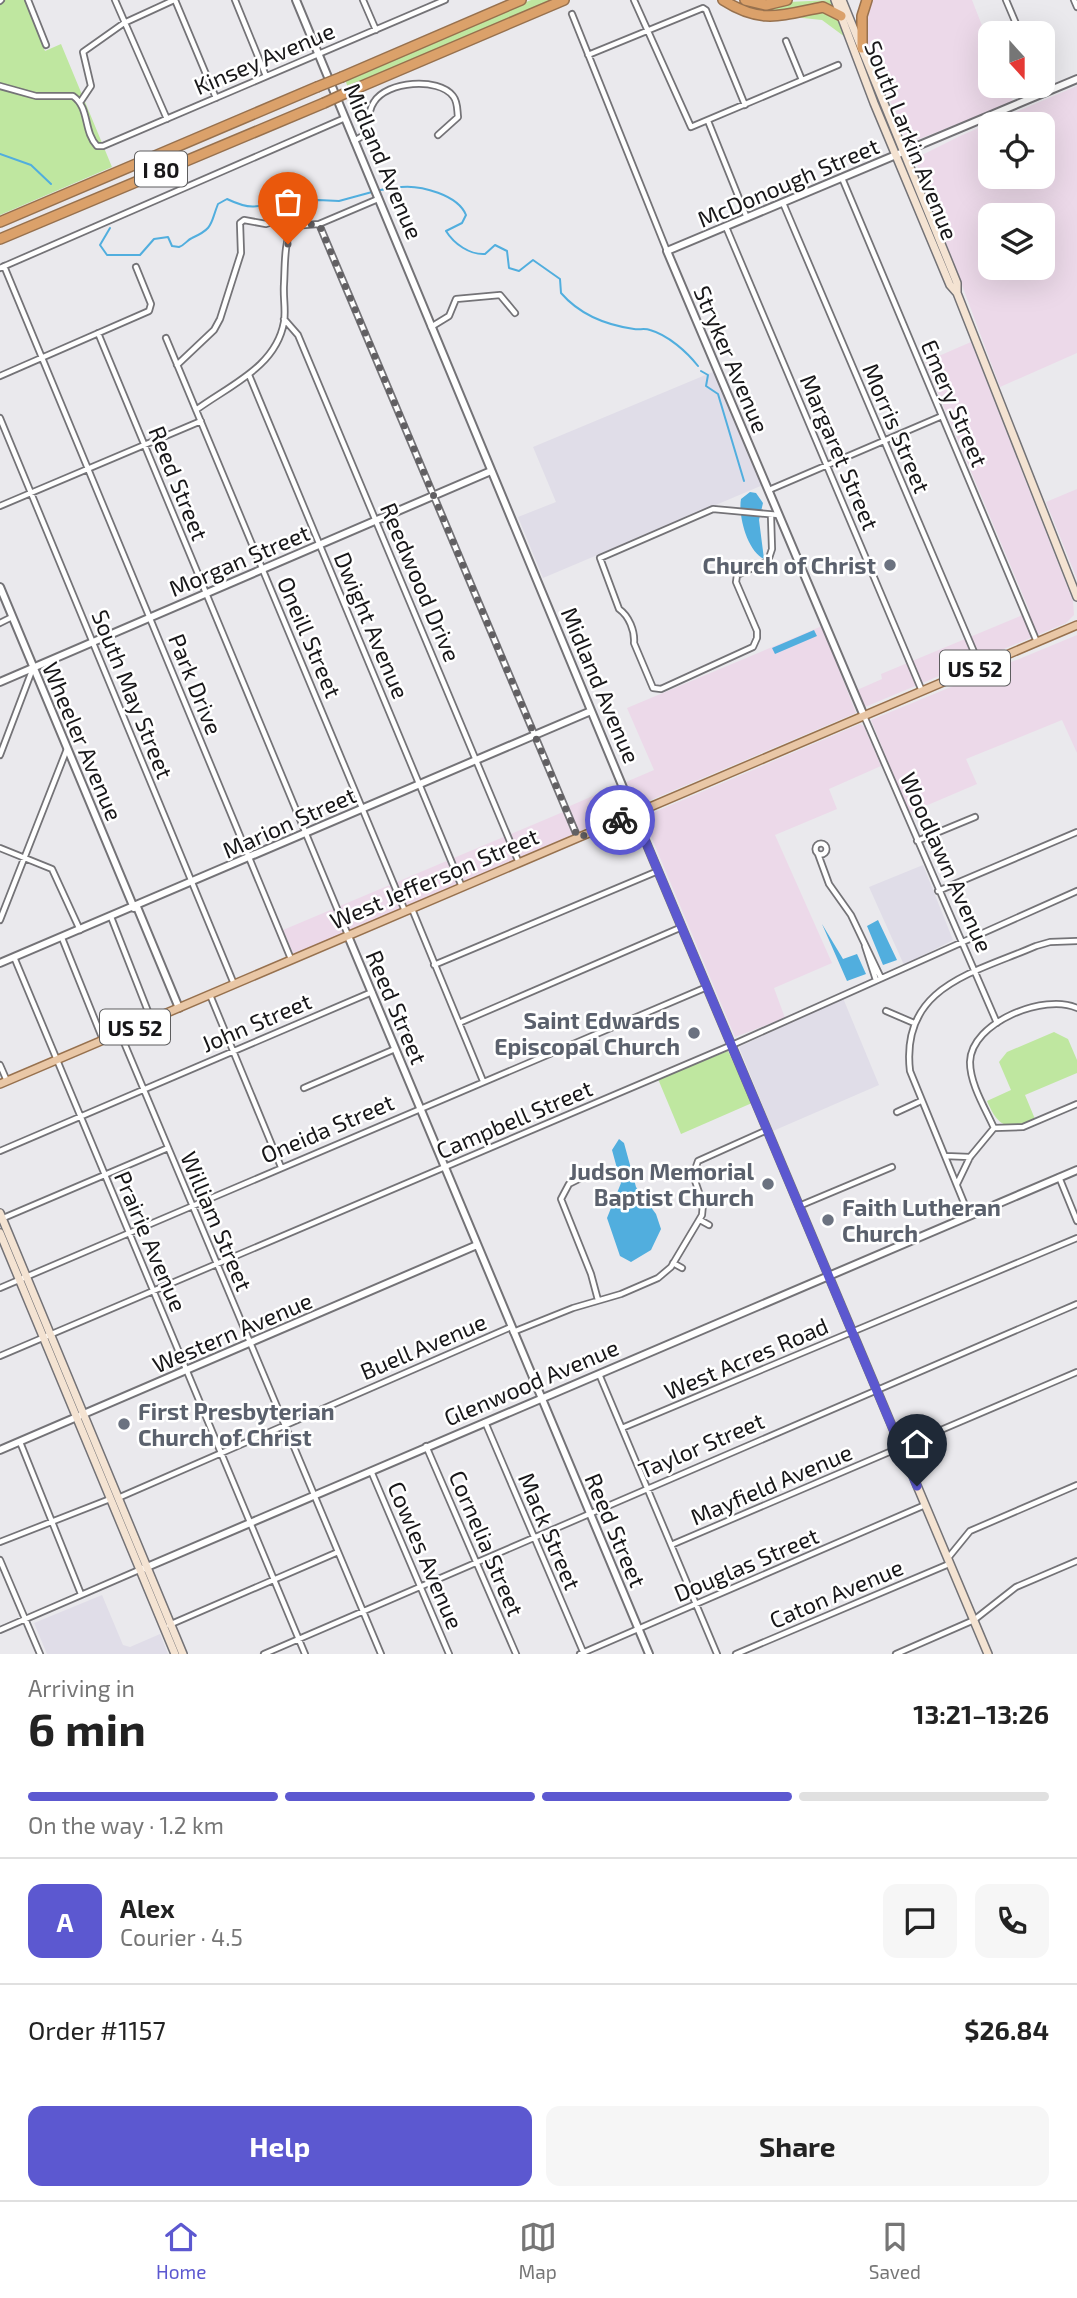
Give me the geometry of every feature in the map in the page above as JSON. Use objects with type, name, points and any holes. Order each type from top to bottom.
[{"type":"highway","name":"I 80","points":[[0,222],[522,0]]},
{"type":"highway","name":"I 80","points":[[0,239],[564,0]]},
{"type":"highway","points":[[723,0],[759,16],[785,17],[827,8],[841,16]]},
{"type":"highway","points":[[745,0],[766,5],[787,0]]},
{"type":"highway","points":[[812,10],[823,0]]},
{"type":"highway","points":[[862,48],[862,16],[867,0]]},
{"type":"main road","name":"South Larkin Avenue","points":[[835,0],[895,156],[950,285],[957,293],[1077,597]]},
{"type":"main road","name":"South Larkin Avenue","points":[[842,0],[957,283],[957,293]]},
{"type":"main road","name":"West Jefferson Street","points":[[3,1083],[1077,625]]},
{"type":"main road","name":"Midland Avenue","points":[[634,814],[988,1654]]},
{"type":"main road","points":[[1,1217],[23,1278],[167,1626],[175,1654]]},
{"type":"main road","points":[[0,1233],[23,1278]]},
{"type":"main road","points":[[167,1626],[183,1654]]},
{"type":"street","points":[[28,0],[46,45]]},
{"type":"street","points":[[115,0],[167,119]]},
{"type":"street","points":[[0,86],[36,96],[73,96],[80,102],[91,86],[83,52],[124,23],[175,0],[216,98]]},
{"type":"street","points":[[235,0],[266,76]]},
{"type":"street","name":"Midland Avenue","points":[[296,0],[634,814]]},
{"type":"street","points":[[363,0],[376,30]]},
{"type":"street","name":"Kinsey Avenue","points":[[80,102],[92,140],[97,146],[103,146],[319,55],[430,3],[445,0]]},
{"type":"street","points":[[634,0],[688,126],[708,121],[838,65]]},
{"type":"street","points":[[1006,0],[1015,21]]},
{"type":"street","points":[[1074,0],[1077,7]]},
{"type":"street","points":[[588,55],[702,8],[706,10],[745,105]]},
{"type":"street","name":"Stryker Avenue","points":[[572,14],[667,251],[864,716]]},
{"type":"street","points":[[786,41],[802,80]]},
{"type":"street","name":"McDonough Street","points":[[1055,85],[1077,79]]},
{"type":"street","points":[[354,141],[366,134],[374,102],[380,96],[387,91],[421,84],[444,89],[457,102],[458,117],[438,135]]},
{"type":"street","name":"McDonough Street","points":[[667,251],[895,156],[1023,98]]},
{"type":"street","points":[[2,267],[345,118]]},
{"type":"street","points":[[708,121],[747,218]]},
{"type":"street","name":"Emery Street","points":[[842,178],[1037,642]]},
{"type":"street","points":[[177,365],[214,330],[220,318],[242,253],[240,223],[243,220],[266,224],[278,220],[292,226],[319,224],[378,199]]},
{"type":"street","name":"Morris Street","points":[[783,203],[980,666]]},
{"type":"street","points":[[319,224],[578,838]]},
{"type":"street","points":[[196,410],[229,386],[249,376],[279,342],[284,319],[286,259],[292,226]]},
{"type":"street","name":"Margaret Street","points":[[726,226],[922,691]]},
{"type":"street","name":"Park Drive","points":[[2,267],[291,960]]},
{"type":"street","points":[[0,376],[146,314],[151,308],[136,267]]},
{"type":"street","points":[[431,327],[449,316],[456,299],[495,293],[500,295],[515,313]]},
{"type":"street","name":"Reedwood Drive","points":[[284,319],[298,335],[519,863]]},
{"type":"street","name":"Reed Street","points":[[98,333],[649,1654]]},
{"type":"street","name":"Oneill Street","points":[[166,338],[362,808],[435,965],[483,1081]]},
{"type":"street","name":"Dwight Avenue","points":[[249,376],[463,887]]},
{"type":"street","points":[[768,490],[942,416]]},
{"type":"street","name":"South May Street","points":[[0,418],[234,984]]},
{"type":"street","points":[[0,506],[201,421]]},
{"type":"street","name":"Morgan Street","points":[[0,682],[491,471]]},
{"type":"street","points":[[771,517],[772,549],[768,561],[737,575],[736,582],[757,631],[753,647],[661,689],[653,688],[634,643],[635,635],[625,613],[619,609],[600,558],[713,509],[771,517],[779,515]]},
{"type":"street","name":"Wheeler Avenue","points":[[0,587],[179,1008]]},
{"type":"street","points":[[0,623],[12,617]]},
{"type":"street","points":[[0,755],[33,668]]},
{"type":"street","name":"Marion Street","points":[[0,963],[111,918],[591,711]]},
{"type":"street","name":"Woodlawn Avenue","points":[[864,716],[997,1023]]},
{"type":"street","points":[[0,920],[67,748]]},
{"type":"street","points":[[917,841],[975,817]]},
{"type":"street","points":[[938,891],[1077,832]]},
{"type":"street","points":[[0,848],[56,873],[80,930]]},
{"type":"street","points":[[818,854],[829,884],[850,915],[879,979]]},
{"type":"street","points":[[435,965],[658,871]]},
{"type":"street","name":"Campbell Street","points":[[0,1356],[732,1045],[1077,891]]},
{"type":"street","points":[[111,918],[152,1020]]},
{"type":"street","points":[[459,1023],[682,927]]},
{"type":"street","points":[[62,938],[103,1040]]},
{"type":"street","points":[[969,1214],[922,1101],[908,1058],[914,1023],[932,996],[954,981],[1050,942],[1077,941]]},
{"type":"street","name":"Prairie Avenue","points":[[14,957],[305,1654]]},
{"type":"street","name":"Oneida Street","points":[[0,1288],[707,987]]},
{"type":"street","name":"John Street","points":[[0,1151],[372,992]]},
{"type":"street","points":[[210,995],[281,1167]]},
{"type":"street","points":[[994,1128],[974,1081],[970,1061],[975,1043],[988,1028],[997,1023],[1050,1003],[1077,1008]]},
{"type":"street","points":[[886,1011],[914,1023]]},
{"type":"street","name":"William Street","points":[[120,1033],[380,1654]]},
{"type":"street","points":[[304,1088],[396,1049]]},
{"type":"street","points":[[0,1065],[3,1083]]},
{"type":"street","points":[[897,1112],[922,1101]]},
{"type":"street","points":[[957,1184],[970,1157],[994,1128],[1023,1126],[1077,1104]]},
{"type":"street","points":[[709,1225],[700,1220],[704,1204],[693,1175],[702,1158],[767,1130]]},
{"type":"street","points":[[1,1217],[168,1148]]},
{"type":"street","points":[[945,1156],[970,1157]]},
{"type":"street","points":[[799,1206],[892,1167]]},
{"type":"street","name":"Glenwood Avenue","points":[[0,1630],[540,1396],[1077,1170]]},
{"type":"street","points":[[670,1174],[693,1175]]},
{"type":"street","points":[[587,1175],[569,1184],[561,1199],[591,1274],[598,1300]]},
{"type":"street","points":[[1059,1177],[1077,1221]]},
{"type":"street","name":"Buell Avenue","points":[[0,1542],[115,1498],[512,1330],[649,1283],[666,1273],[700,1220]]},
{"type":"street","name":"West Acres Road","points":[[622,1429],[1077,1238]]},
{"type":"street","name":"Western Avenue","points":[[0,1450],[477,1245]]},
{"type":"street","points":[[673,1263],[682,1268]]},
{"type":"street","name":"Taylor Street","points":[[264,1654],[1077,1304]]},
{"type":"street","points":[[598,1372],[717,1654]]},
{"type":"street","name":"Mayfield Avenue","points":[[671,1545],[1077,1372]]},
{"type":"street","name":"Mack Street","points":[[484,1421],[583,1653]]},
{"type":"street","points":[[20,1442],[82,1594]]},
{"type":"street","name":"Cornelia Street","points":[[426,1446],[516,1654]]},
{"type":"street","name":"Cowles Avenue","points":[[371,1470],[449,1654]]},
{"type":"street","name":"Caton Avenue","points":[[736,1654],[949,1561],[970,1531],[1077,1485]]},
{"type":"street","name":"Douglas Street","points":[[583,1653],[925,1505]]},
{"type":"street","points":[[167,1626],[338,1552]]},
{"type":"street","points":[[0,1560],[40,1654]]},
{"type":"street","points":[[896,1654],[974,1620],[1016,1587],[1077,1561]]},
{"type":"shaded area","points":[[873,0],[972,0],[980,21],[978,21],[978,98],[1012,98],[1013,102],[988,112],[978,112],[978,116],[922,138],[906,141],[865,36],[866,13]]},
{"type":"shaded area","points":[[1077,86],[1077,353],[1000,387],[916,162],[920,156],[978,128],[978,189],[1055,189],[1055,112],[1016,112],[1055,98],[1055,95]]},
{"type":"shaded area","points":[[971,342],[1073,601],[1074,615],[1066,623],[865,707],[857,690],[882,679],[881,674],[1030,612],[925,362]]},
{"type":"shaded area","points":[[715,371],[763,485],[543,578],[518,517],[556,502],[533,447]]},
{"type":"shaded area","points":[[1077,489],[1077,579],[1046,502]]},
{"type":"shaded area","points":[[822,626],[856,713],[636,804],[626,782],[654,770],[627,708]]},
{"type":"shaded area","points":[[1077,635],[1077,753],[1062,720],[966,759],[977,784],[909,813],[871,720]]},
{"type":"shaded area","points":[[860,724],[864,726],[881,766],[829,789],[837,809],[775,835],[832,963],[774,988],[785,1018],[735,1037],[643,817]]},
{"type":"shaded area","points":[[618,785],[627,811],[294,955],[283,930],[563,812],[563,809]]},
{"type":"shaded area","points":[[923,865],[953,940],[904,965],[869,887]]},
{"type":"shaded area","points":[[843,998],[879,1085],[773,1131],[739,1047]]},
{"type":"shaded area","points":[[102,1595],[123,1645],[130,1647],[160,1634],[168,1654],[47,1654],[34,1623]]},
{"type":"green space","points":[[25,0],[45,51],[61,44],[112,167],[0,215],[0,2]]},
{"type":"green space","points":[[531,0],[556,0],[348,88],[345,79]]},
{"type":"green space","points":[[728,0],[746,4],[831,0],[845,37],[822,20],[756,13]]},
{"type":"green space","points":[[1054,1032],[1068,1039],[1077,1060],[1077,1073],[1025,1095],[1035,1119],[1018,1125],[1005,1125],[996,1117],[987,1101],[1011,1090],[999,1062],[1007,1052]]},
{"type":"green space","points":[[728,1051],[752,1103],[681,1134],[658,1079]]},
{"type":"water","points":[[750,492],[756,493],[763,503],[759,520],[764,559],[748,541],[742,523],[741,499]]},
{"type":"water","points":[[814,630],[817,636],[775,654],[772,648]]},
{"type":"water","points":[[878,920],[897,960],[883,965],[867,926]]},
{"type":"water","points":[[822,924],[843,959],[857,954],[866,974],[847,981]]},
{"type":"water","points":[[619,1139],[624,1143],[636,1187],[656,1214],[661,1229],[651,1250],[631,1262],[620,1256],[607,1218],[621,1183],[612,1150]]},
{"type":"waterway","points":[[0,154],[31,165],[51,184]]},
{"type":"waterway","points":[[378,190],[409,187],[447,197],[462,208],[466,215],[462,223],[446,231],[463,248],[485,254],[495,245],[507,251],[509,268],[519,271],[533,260],[560,279],[561,293],[585,313],[613,325],[657,332],[677,345],[698,366]]},
{"type":"waterway","points":[[110,228],[100,245],[107,255],[140,255],[154,239],[168,237],[172,246],[183,245],[208,228],[218,204],[227,199],[241,205],[260,206],[280,196],[298,205],[318,200],[339,201],[372,192]]},
{"type":"waterway","points":[[701,371],[708,375],[706,386],[718,394],[744,481]]},
{"type":"way so far","points":[[288,244],[292,226],[319,224],[578,838],[620,820]]},
{"type":"place","name":"Church of Christ","points":[[890,565]]},
{"type":"place","name":"Saint Edwards Episcopal Church","points":[[694,1033]]},
{"type":"place","name":"Judson Memorial Baptist Church","points":[[768,1184]]},
{"type":"place","name":"Faith Lutheran Church","points":[[828,1220]]},
{"type":"place","name":"First Presbyterian Church of Christ","points":[[124,1424]]},
{"type":"route","points":[[620,820],[634,814],[917,1486]]}]
